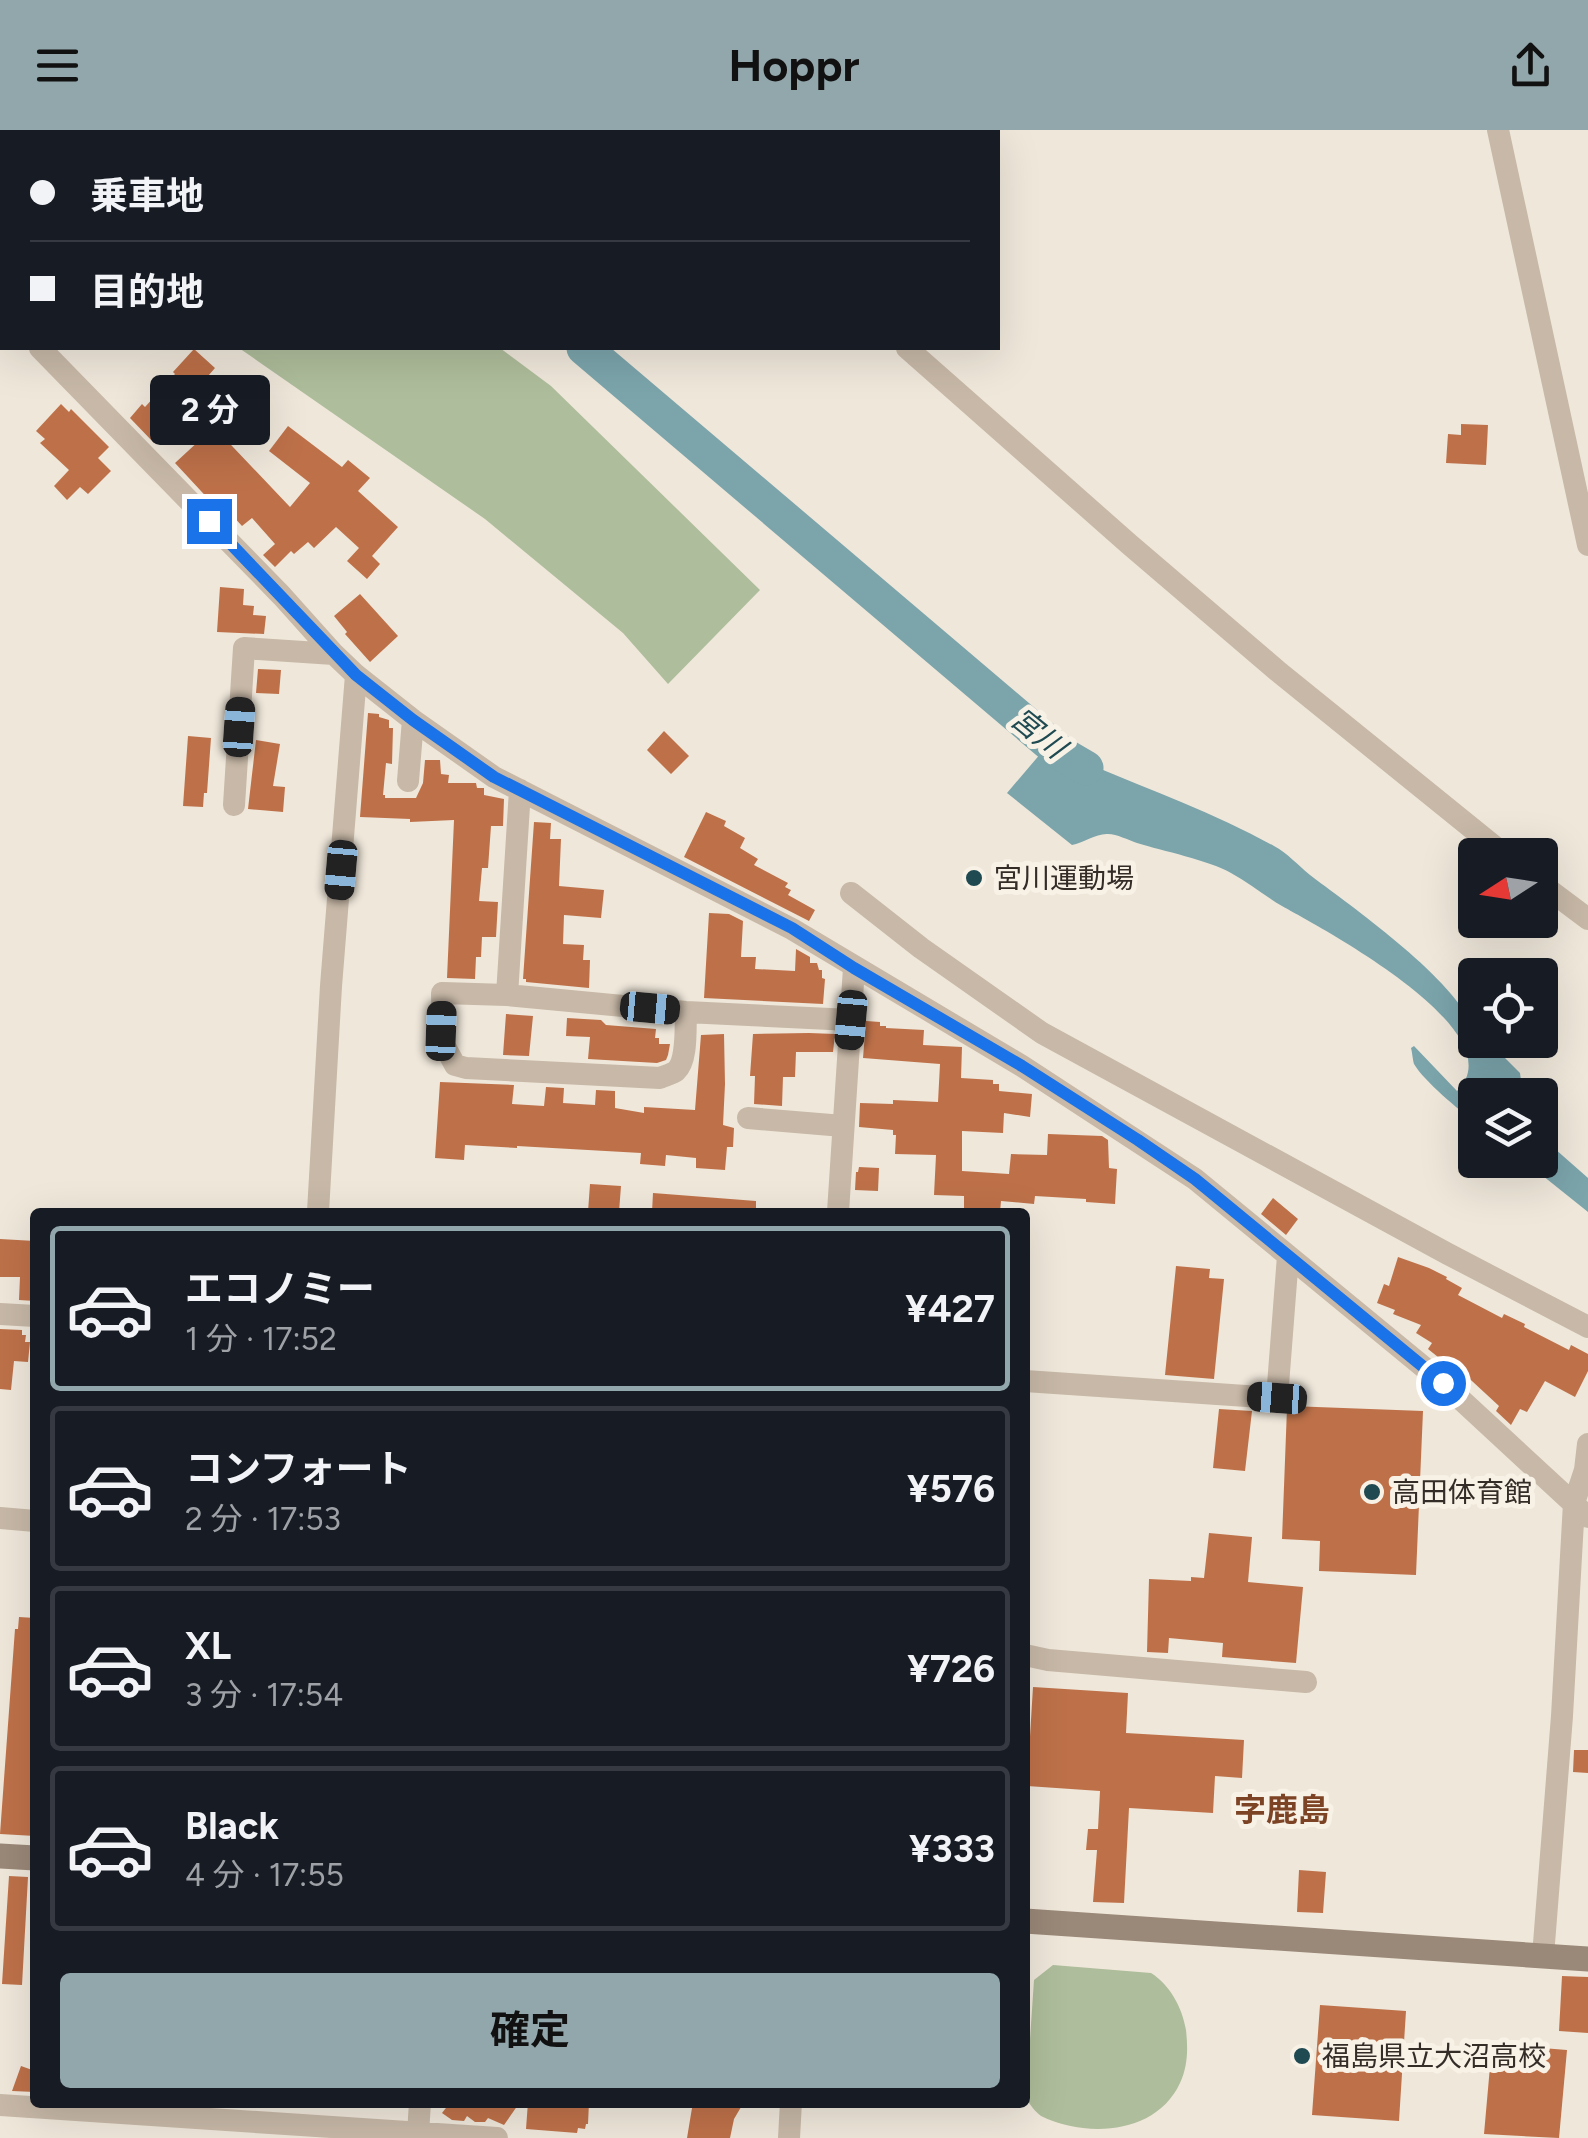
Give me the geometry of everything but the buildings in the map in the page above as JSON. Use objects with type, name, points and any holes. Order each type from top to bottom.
[{"type":"street","points":[[1498,130],[1588,546]]},
{"type":"street","points":[[42,350],[334,654],[413,720],[494,777],[792,928],[1138,1140],[1195,1179],[1443,1383],[1581,1510]]},
{"type":"street","points":[[909,350],[1280,673],[1484,838]]},
{"type":"street","points":[[234,806],[244,648],[334,654]]},
{"type":"street","points":[[318,1208],[356,675]]},
{"type":"street","points":[[408,781],[413,720]]},
{"type":"street","points":[[507,996],[520,790]]},
{"type":"street","points":[[851,893],[1042,1033],[1588,1327]]},
{"type":"street","points":[[1558,896],[1588,920]]},
{"type":"street","points":[[838,1208],[854,968]]},
{"type":"street","points":[[686,1012],[681,1063],[676,1071],[660,1078],[466,1068],[455,1066],[442,1043],[442,993],[851,1020]]},
{"type":"street","points":[[748,1118],[843,1126]]},
{"type":"street","points":[[1030,1382],[1277,1398],[1288,1256]]},
{"type":"street","points":[[0,1314],[30,1316]]},
{"type":"street","points":[[1543,1956],[1588,1444]]},
{"type":"street","points":[[0,1518],[30,1521]]},
{"type":"street","points":[[1030,1655],[1306,1682]]},
{"type":"street","points":[[0,1856],[30,1858]]},
{"type":"street","points":[[1030,1922],[1588,1959]]},
{"type":"street","points":[[0,2105],[30,2106]]},
{"type":"street","points":[[124,2108],[496,2138]]},
{"type":"street","points":[[418,2134],[420,2108]]},
{"type":"street","points":[[789,2138],[791,2108]]},
{"type":"street","points":[[152,2138],[166,2109]]},
{"type":"green space","points":[[242,350],[503,350],[551,386],[760,590],[668,684],[623,633],[485,519]]},
{"type":"green space","points":[[1053,1965],[1151,1973],[1158,1978],[1178,2005],[1187,2037],[1185,2070],[1169,2100],[1137,2122],[1118,2127],[1078,2127],[1041,2116],[1030,2104],[1034,1980]]},
{"type":"water","points":[[1059,732],[1078,757],[1091,765],[1252,834],[1283,852],[1433,974],[1458,1003],[1458,1036],[1439,1012],[1371,959],[1231,873],[1111,834],[1072,845],[1007,793]]},
{"type":"water","points":[[1414,1046],[1457,1091],[1458,1109],[1419,1071],[1411,1048]]},
{"type":"water","points":[[1466,1058],[1505,1058],[1521,1078],[1464,1078],[1469,1067]]},
{"type":"water","points":[[1558,1152],[1588,1178],[1588,1212],[1546,1178],[1558,1178]]},
{"type":"waterway","name":"宮川","points":[[586,350],[1062,754],[1086,768]]},
{"type":"place","name":"宮川運動場","points":[[974,878]]},
{"type":"place","name":"高田体育館","points":[[1372,1492]]},
{"type":"place","name":"福島県立大沼高校","points":[[1302,2056]]},
{"type":"district","name":"字鹿島","points":[[1282,1810]]},
{"type":"route","points":[[209,521],[356,675],[494,777],[792,928],[1138,1140],[1195,1179],[1443,1383]]}]
